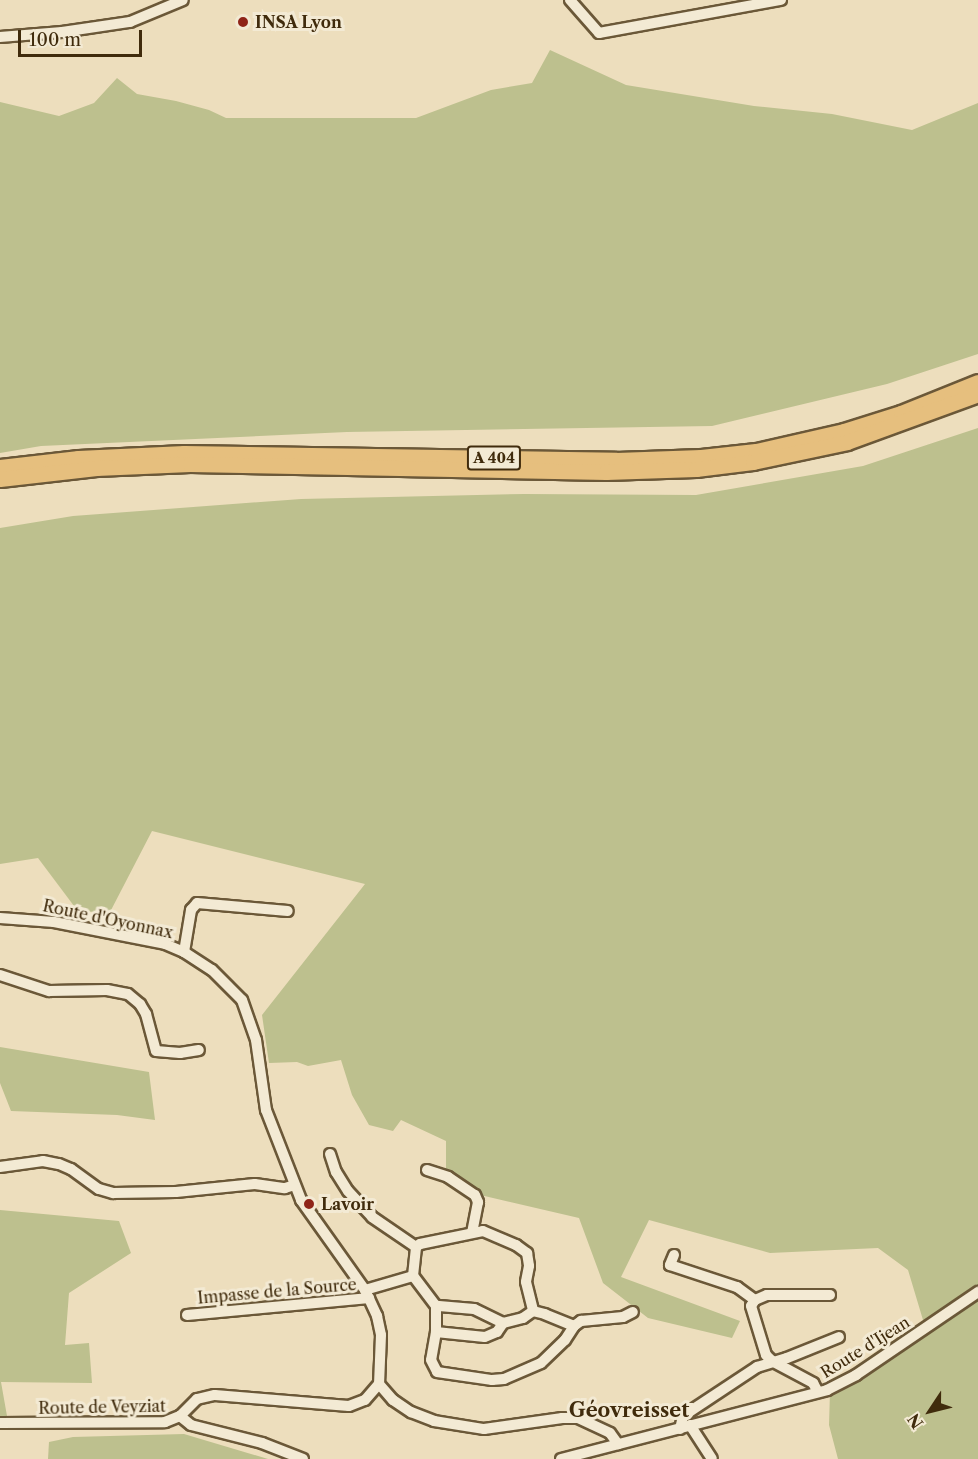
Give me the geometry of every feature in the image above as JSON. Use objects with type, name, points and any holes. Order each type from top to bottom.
[{"type":"highway","name":"A 404","points":[[0,467],[78,458],[184,453],[616,460],[701,457],[756,451],[844,431],[978,382]]},
{"type":"highway","name":"A 404","points":[[0,479],[96,468],[179,465],[606,472],[705,468],[785,457],[847,442],[978,394]]},
{"type":"street","points":[[0,37],[71,31],[130,22],[183,0]]},
{"type":"street","points":[[570,0],[599,33],[781,0]]},
{"type":"street","points":[[184,952],[191,910],[197,903],[288,911]]},
{"type":"street","name":"Route d'Oyonnax","points":[[0,918],[54,922],[165,944],[184,952],[226,983],[247,1011],[256,1040],[266,1110],[295,1185],[311,1217],[367,1294],[377,1316],[381,1335],[379,1384]]},
{"type":"street","points":[[0,975],[49,991],[107,990],[128,994],[140,1004],[146,1014],[156,1052],[180,1053],[200,1050]]},
{"type":"street","points":[[330,1154],[336,1172],[348,1191],[372,1217],[416,1247],[472,1232],[487,1232],[527,1253],[529,1266],[526,1282],[533,1311]]},
{"type":"street","points":[[0,1167],[43,1161],[59,1164],[99,1189],[113,1192],[176,1192],[255,1184],[285,1188],[295,1185]]},
{"type":"street","points":[[426,1170],[448,1177],[475,1195],[478,1202],[472,1232]]},
{"type":"street","points":[[416,1247],[413,1276],[436,1306],[436,1332],[431,1360],[434,1371],[492,1380],[517,1375],[541,1363],[565,1340],[574,1326],[581,1322],[623,1317],[633,1312]]},
{"type":"street","points":[[674,1255],[670,1265],[737,1287],[755,1300]]},
{"type":"street","name":"Impasse de la Source","points":[[187,1315],[367,1294],[413,1276]]},
{"type":"street","name":"Route d'Ijean","points":[[685,1427],[818,1392],[856,1375],[978,1292]]},
{"type":"street","points":[[818,1392],[813,1383],[772,1361],[762,1347],[751,1306],[755,1300],[767,1295],[830,1295]]},
{"type":"street","points":[[436,1306],[474,1310],[503,1323],[523,1318],[533,1311]]},
{"type":"street","points":[[533,1311],[574,1326]]},
{"type":"street","points":[[436,1332],[485,1337],[497,1332],[503,1323]]},
{"type":"street","points":[[711,1459],[685,1427],[683,1416],[747,1372],[839,1337]]},
{"type":"street","points":[[180,1416],[197,1399],[214,1395],[349,1406],[364,1400],[379,1384],[393,1400],[411,1412],[434,1421],[484,1429],[500,1429],[562,1418],[578,1418],[610,1433],[618,1444]]},
{"type":"street","name":"Route de Veyziat","points":[[0,1423],[165,1422],[180,1416],[191,1425],[262,1443],[303,1459]]},
{"type":"street","points":[[561,1459],[685,1427]]},
{"type":"green space","points":[[550,50],[626,85],[754,106],[832,114],[912,130],[978,103],[978,354],[887,384],[712,426],[347,432],[41,446],[0,453],[0,102],[59,116],[94,103],[117,78],[137,94],[176,101],[209,110],[226,118],[416,118],[491,90],[532,83]]},
{"type":"green space","points":[[978,428],[978,1459],[838,1459],[829,1425],[830,1392],[926,1330],[908,1270],[878,1248],[770,1253],[649,1220],[621,1277],[740,1321],[732,1338],[648,1318],[603,1283],[579,1218],[476,1194],[446,1181],[446,1141],[401,1120],[393,1131],[369,1125],[352,1095],[341,1060],[308,1066],[297,1062],[269,1063],[262,1015],[365,884],[152,831],[109,914],[77,910],[38,858],[0,864],[0,528],[73,516],[301,499],[524,494],[696,495],[863,466]]},
{"type":"green space","points":[[0,1047],[149,1072],[155,1120],[117,1115],[11,1111],[0,1083]]},
{"type":"green space","points":[[0,1210],[119,1221],[131,1253],[69,1293],[65,1345],[89,1343],[92,1383],[1,1382],[7,1416],[0,1417]]},
{"type":"green space","points":[[184,1434],[268,1459],[48,1459],[49,1442],[73,1437]]},
{"type":"place","name":"INSA Lyon","points":[[243,22]]},
{"type":"place","name":"Lavoir","points":[[309,1204]]},
{"type":"district","name":"Géovreisset","points":[[629,1410]]}]
